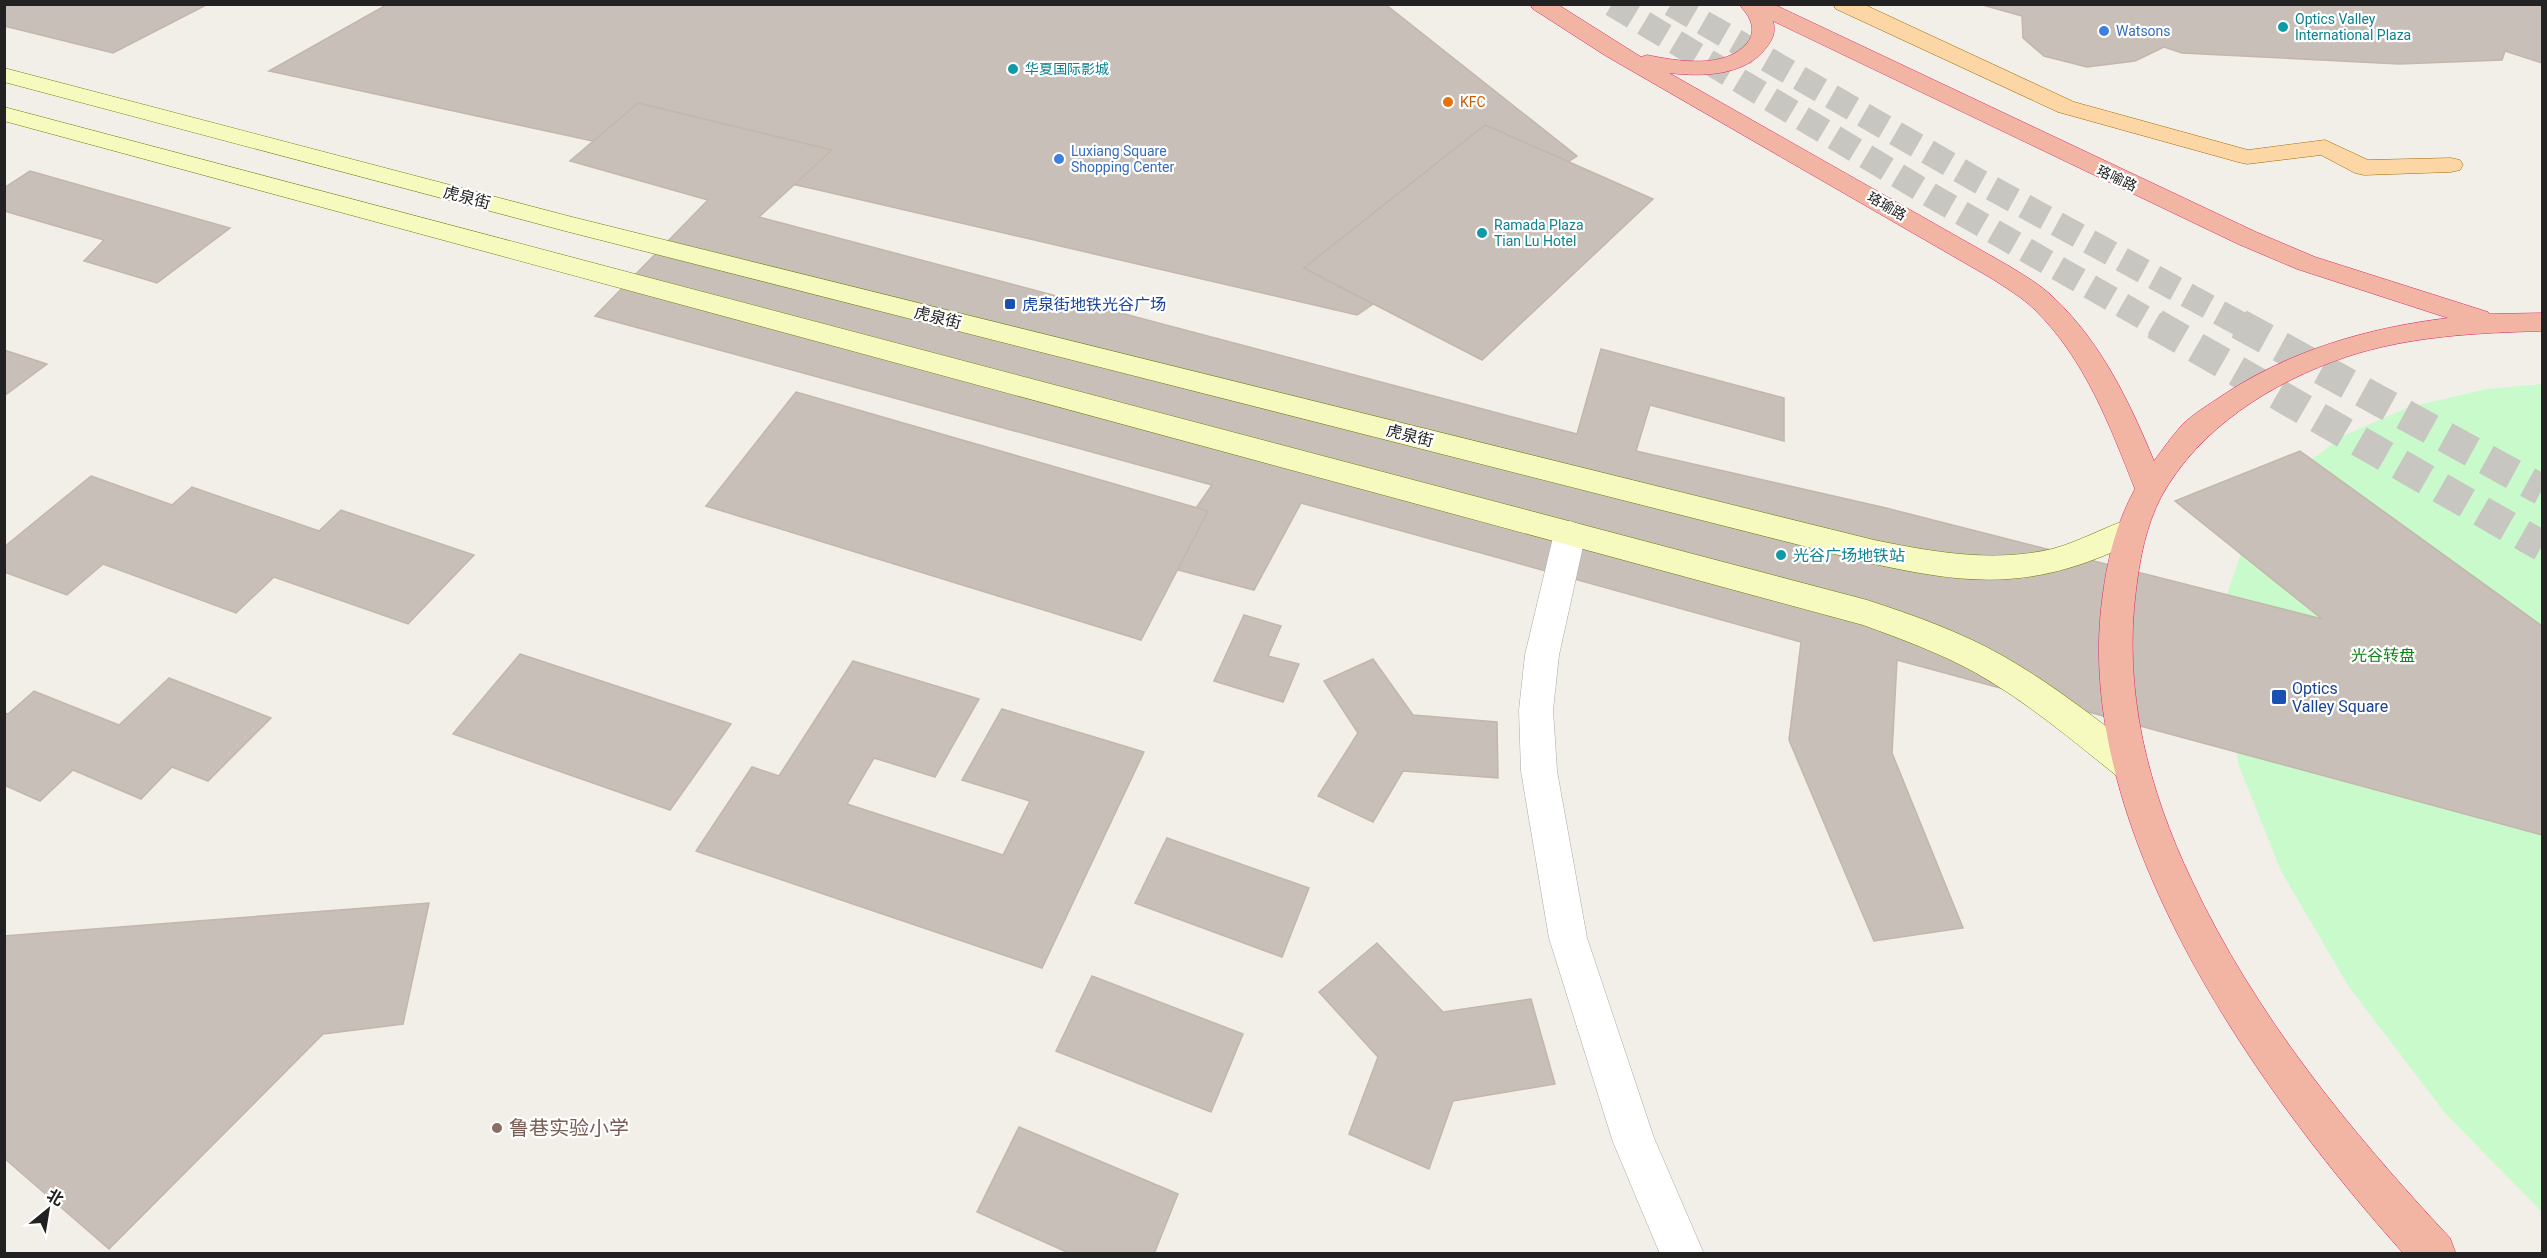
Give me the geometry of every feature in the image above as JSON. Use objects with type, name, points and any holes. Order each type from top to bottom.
[{"type":"highway","name":"珞瑜路","points":[[1541,4],[1614,51],[2000,272],[2044,303],[2073,334],[2096,370],[2136,453],[2150,489]]},
{"type":"highway","points":[[1614,51],[1664,66],[1688,68],[1730,63],[1746,56],[1757,46],[1763,36],[1763,24],[1752,4]]},
{"type":"highway","name":"珞喻路","points":[[1752,4],[2266,247],[2350,278],[2492,322]]},
{"type":"highway","points":[[2434,1254],[2370,1184],[2280,1068],[2211,958],[2162,857],[2130,765],[2114,677],[2115,598],[2130,531],[2150,489],[2193,432],[2251,387],[2320,354],[2390,336],[2492,322],[2542,322]]},
{"type":"main road","points":[[1844,4],[2066,107],[2247,157],[2325,147],[2364,168],[2451,165]]},
{"type":"main road","name":"虎泉街","points":[[4,75],[568,224],[1937,566],[1991,570],[2052,561],[2130,531]]},
{"type":"main road","points":[[4,114],[1867,613],[1923,632],[1990,665],[2060,711],[2130,765]]},
{"type":"street","points":[[1570,533],[1542,656],[1536,710],[1539,771],[1568,938],[1634,1142],[1682,1254]]},
{"type":"green space","name":"光谷转盘","points":[[2542,384],[2542,1212],[2445,1113],[2349,987],[2281,871],[2239,766],[2222,674],[2226,596],[2249,531],[2289,477],[2343,436],[2409,407],[2487,389]]},
{"type":"building","points":[[4,4],[208,4],[113,53],[4,26]]},
{"type":"building","name":"Luxiang Square Shopping Center","points":[[388,4],[1385,4],[1577,156],[1568,162],[1485,125],[1304,268],[1373,304],[1357,315],[810,188],[269,71]]},
{"type":"building","name":"Optics Valley International Plaza","points":[[1979,4],[2542,4],[2542,63],[2505,51],[2502,60],[2399,64],[2182,53],[2164,47],[2135,61],[2087,67],[2044,56],[2023,38],[2022,16]]},
{"type":"building","name":"光谷广场地铁站","points":[[638,103],[832,150],[759,217],[1577,434],[1601,349],[1784,398],[1784,441],[1650,405],[1636,451],[1886,508],[2322,619],[2175,501],[2300,451],[2542,626],[2542,835],[1897,660],[1892,753],[1963,928],[1874,941],[1789,740],[1801,642],[1301,503],[1254,590],[978,517],[1008,472],[1187,521],[1212,485],[595,316],[708,200],[570,161]]},
{"type":"building","name":"Ramada Plaza Tian Lu Hotel","points":[[1485,125],[1653,199],[1482,360],[1304,268]]},
{"type":"building","points":[[30,171],[230,228],[157,283],[84,261],[104,240],[4,211],[4,188]]},
{"type":"building","points":[[4,350],[47,364],[4,396]]},
{"type":"building","points":[[796,392],[1208,511],[1141,640],[706,506]]},
{"type":"building","points":[[91,476],[172,505],[192,487],[319,531],[341,510],[474,555],[408,624],[274,577],[236,613],[103,564],[67,595],[4,572],[4,547]]},
{"type":"building","points":[[1244,615],[1281,626],[1268,656],[1299,664],[1283,702],[1214,681]]},
{"type":"building","points":[[520,654],[731,724],[670,810],[453,734]]},
{"type":"building","points":[[1373,659],[1413,715],[1497,722],[1498,778],[1403,771],[1373,822],[1318,796],[1358,733],[1324,681]]},
{"type":"building","points":[[853,661],[979,699],[935,777],[874,758],[847,804],[1003,855],[1030,801],[962,780],[1002,709],[1144,752],[1042,968],[696,851],[752,767],[779,776]]},
{"type":"building","points":[[169,678],[271,718],[208,781],[172,767],[141,799],[73,770],[40,801],[4,785],[4,713],[8,714],[34,691],[119,725]]},
{"type":"building","points":[[1167,838],[1309,888],[1282,957],[1135,903]]},
{"type":"building","points":[[429,903],[403,1024],[323,1034],[109,1249],[4,1158],[4,936]]},
{"type":"building","points":[[1377,943],[1443,1012],[1531,999],[1555,1084],[1453,1101],[1429,1169],[1349,1134],[1378,1057],[1319,992]]},
{"type":"building","points":[[1092,976],[1243,1034],[1211,1112],[1056,1051]]},
{"type":"building","points":[[1019,1127],[1178,1194],[1154,1254],[1071,1254],[977,1212]]},
{"type":"tunnel","points":[[1612,4],[1932,196],[2157,325]]},
{"type":"tunnel","points":[[1671,4],[1975,179],[2242,325]]},
{"type":"tunnel","points":[[2155,324],[2542,546]]},
{"type":"tunnel","points":[[2239,324],[2542,490]]},
{"type":"place","name":"Optics Valley International Plaza","points":[[2283,27]]},
{"type":"place","name":"Watsons","points":[[2104,31]]},
{"type":"place","name":"华夏国际影城","points":[[1013,69]]},
{"type":"place","name":"KFC","points":[[1448,102]]},
{"type":"place","name":"Luxiang Square Shopping Center","points":[[1059,159]]},
{"type":"place","name":"Ramada Plaza Tian Lu Hotel","points":[[1482,233]]},
{"type":"place","name":"虎泉街地铁光谷广场","points":[[1010,304]]},
{"type":"place","name":"光谷广场地铁站","points":[[1781,555]]},
{"type":"place","name":"Optics Valley Square","points":[[2279,697]]},
{"type":"place","name":"鲁巷实验小学","points":[[497,1128]]}]
